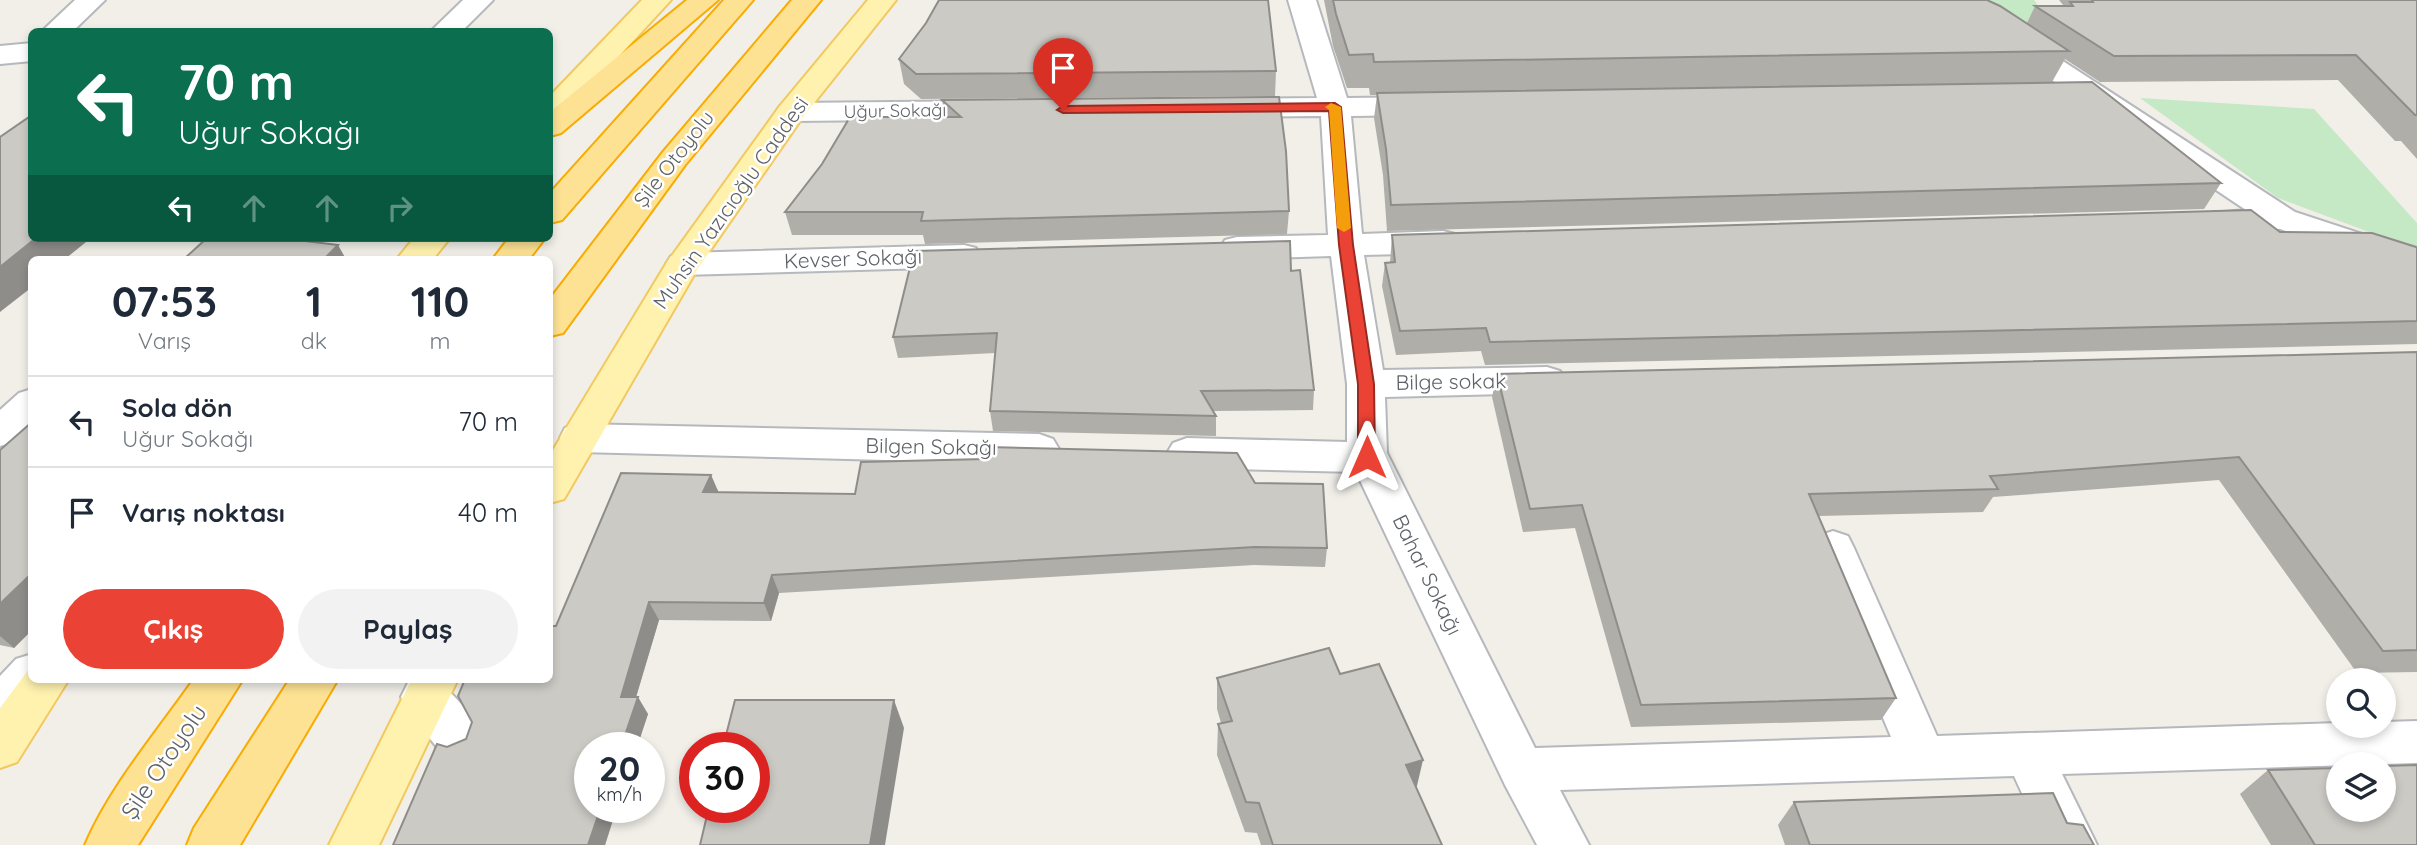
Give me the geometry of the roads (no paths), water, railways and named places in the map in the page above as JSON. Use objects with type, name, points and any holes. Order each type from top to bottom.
[{"type":"highway","points":[[553,125],[704,0]]},
{"type":"highway","points":[[553,210],[739,0]]},
{"type":"highway","name":"Şile Otoyolu","points":[[553,320],[590,265],[735,81],[807,0]]},
{"type":"highway","points":[[513,256],[525,242]]},
{"type":"highway","name":"Şile Otoyolu","points":[[110,845],[147,785],[217,683]]},
{"type":"highway","points":[[212,845],[313,683]]},
{"type":"main road","points":[[553,110],[657,0]]},
{"type":"main road","name":"Muhsin Yazıcıoğlu Caddesi","points":[[553,483],[682,264],[792,112],[883,0]]},
{"type":"main road","points":[[417,256],[429,242]]},
{"type":"main road","points":[[0,747],[43,683]]},
{"type":"main road","points":[[354,845],[430,688]]},
{"type":"street","points":[[60,28],[91,0]]},
{"type":"street","points":[[448,28],[479,0]]},
{"type":"street","name":"Bahar Sokağı","points":[[1302,0],[1335,107],[1346,245],[1366,384],[1367,457],[1373,464],[1521,770],[1564,845]]},
{"type":"street","points":[[1930,0],[1996,30],[2283,219],[2417,264]]},
{"type":"street","points":[[0,55],[28,52]]},
{"type":"street","points":[[2050,95],[2091,95]]},
{"type":"street","points":[[1196,108],[1459,105]]},
{"type":"street","name":"Uğur Sokağı","points":[[792,112],[1028,110]]},
{"type":"street","points":[[2185,222],[2283,219]]},
{"type":"street","points":[[1208,248],[1471,241]]},
{"type":"street","name":"Kevser Sokağı","points":[[682,264],[1000,254]]},
{"type":"street","name":"Bilge sokak","points":[[1366,384],[1587,379]]},
{"type":"street","points":[[0,432],[28,407]]},
{"type":"street","name":"Bilgen Sokağı","points":[[579,438],[1076,450]]},
{"type":"street","points":[[1146,452],[1367,457]]},
{"type":"street","points":[[1833,548],[1923,758]]},
{"type":"street","points":[[0,706],[28,677]]},
{"type":"street","points":[[430,688],[460,740]]},
{"type":"street","points":[[1521,770],[2417,742]]},
{"type":"street","points":[[2027,754],[2072,845]]}]
